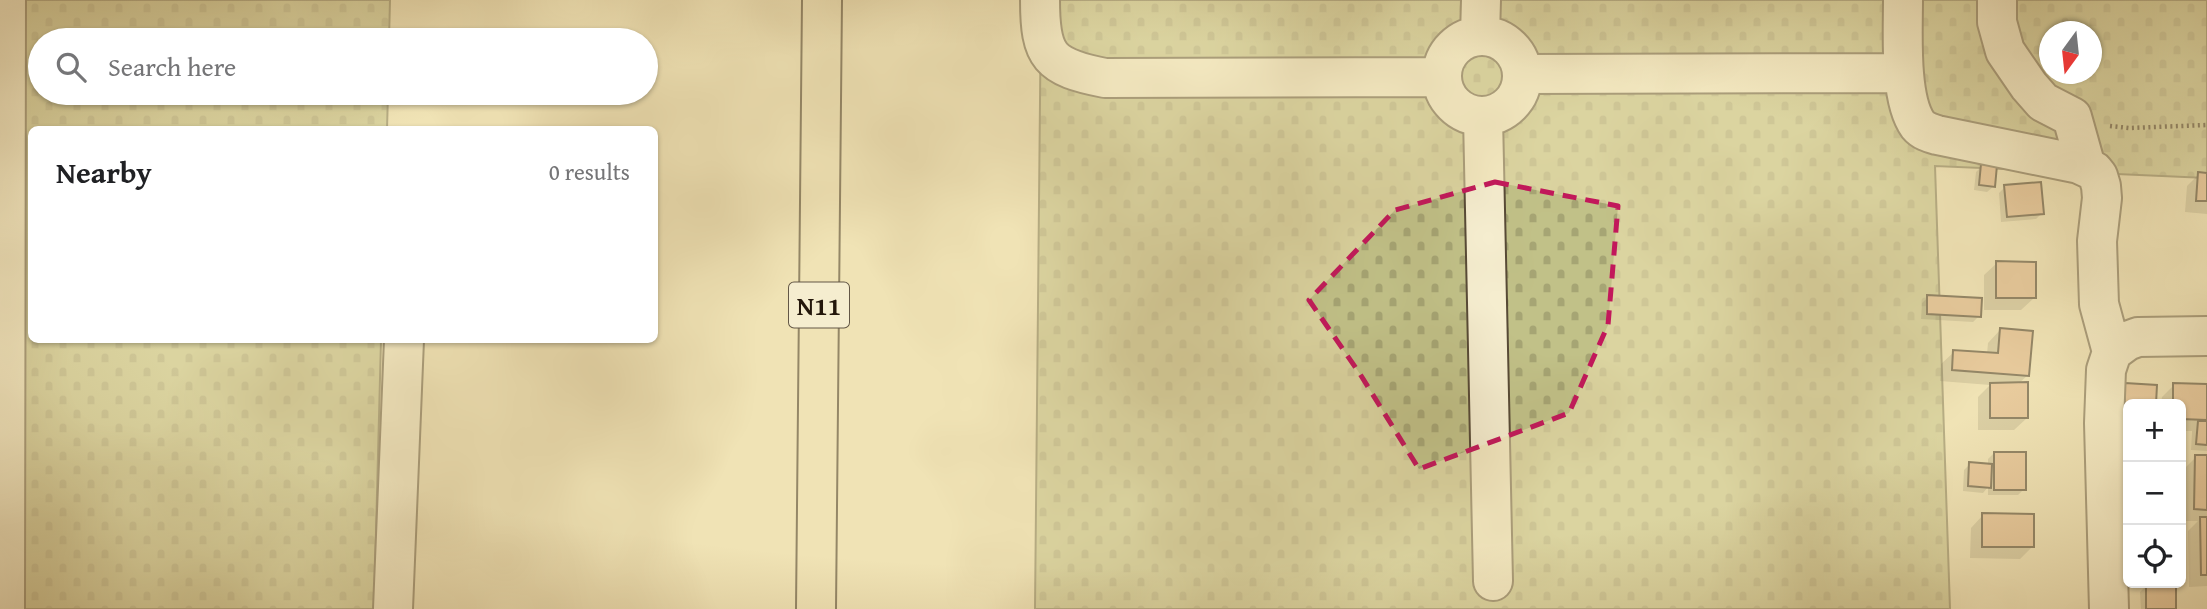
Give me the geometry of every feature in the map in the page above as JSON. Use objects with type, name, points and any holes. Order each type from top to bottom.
[{"type":"highway","name":"N11","points":[[816,609],[822,0]]},
{"type":"street","points":[[5,609],[12,296],[6,0]]},
{"type":"street","points":[[1040,0],[1040,26],[1049,54],[1065,67],[1105,78],[1441,77]]},
{"type":"street","points":[[1903,0],[1904,73],[1914,116],[1924,131],[2086,167],[2098,176],[2102,198],[2097,242],[2099,304],[2112,352]]},
{"type":"street","points":[[1997,0],[1997,22],[2005,51],[2043,102],[2072,117],[2086,167]]},
{"type":"street","points":[[1481,18],[1496,38],[1510,46],[1519,59],[1523,74],[1520,90],[1512,104],[1499,113],[1483,117],[1468,114],[1454,105],[1444,92],[1441,77],[1443,62],[1452,48],[1465,39],[1481,18]]},
{"type":"street","points":[[1523,74],[1904,73]]},
{"type":"street","points":[[1483,117],[1493,581]]},
{"type":"street","points":[[2109,609],[2104,423],[2106,370],[2112,352],[2126,341],[2138,337],[2207,336]]},
{"type":"street","points":[[393,609],[404,343]]},
{"type":"path","points":[[2072,117],[2129,128],[2207,125]]},
{"type":"highlighted area","points":[[1495,182],[1618,206],[1608,325],[1569,413],[1419,469],[1360,374],[1309,300],[1395,210]]},
{"type":"green space","points":[[0,0],[390,0],[389,28],[28,28],[28,105],[388,105],[387,126],[28,126],[28,343],[381,343],[374,609],[0,609]]},
{"type":"green space","points":[[1041,0],[2207,0],[2207,178],[1935,166],[1950,609],[1035,609]]},
{"type":"building","points":[[1981,164],[1997,165],[1995,187],[1979,185]]},
{"type":"building","points":[[2198,172],[2207,173],[2207,201],[2196,201]]},
{"type":"building","points":[[2041,182],[2044,214],[2007,217],[2004,185]]},
{"type":"building","points":[[1996,261],[2036,262],[2036,298],[1996,298]]},
{"type":"building","points":[[1927,295],[1982,298],[1981,317],[1927,314]]},
{"type":"building","points":[[2000,328],[2033,331],[2029,376],[1952,370],[1953,350],[1998,353]]},
{"type":"building","points":[[2028,382],[2028,418],[1990,418],[1990,383]]},
{"type":"building","points":[[2125,383],[2157,385],[2156,399],[2124,399]]},
{"type":"building","points":[[2173,383],[2207,384],[2207,420],[2186,419],[2186,399],[2173,399]]},
{"type":"building","points":[[2198,421],[2207,421],[2207,445],[2196,444]]},
{"type":"building","points":[[1994,452],[2026,452],[2026,490],[1994,490]]},
{"type":"building","points":[[2195,455],[2207,455],[2207,510],[2194,509]]},
{"type":"building","points":[[1969,462],[1992,464],[1991,488],[1968,486]]},
{"type":"building","points":[[1982,513],[2034,514],[2034,547],[1982,547]]},
{"type":"building","points":[[2200,517],[2207,517],[2207,575],[2201,575]]},
{"type":"building","points":[[2146,588],[2176,588],[2176,609],[2146,609]]}]
